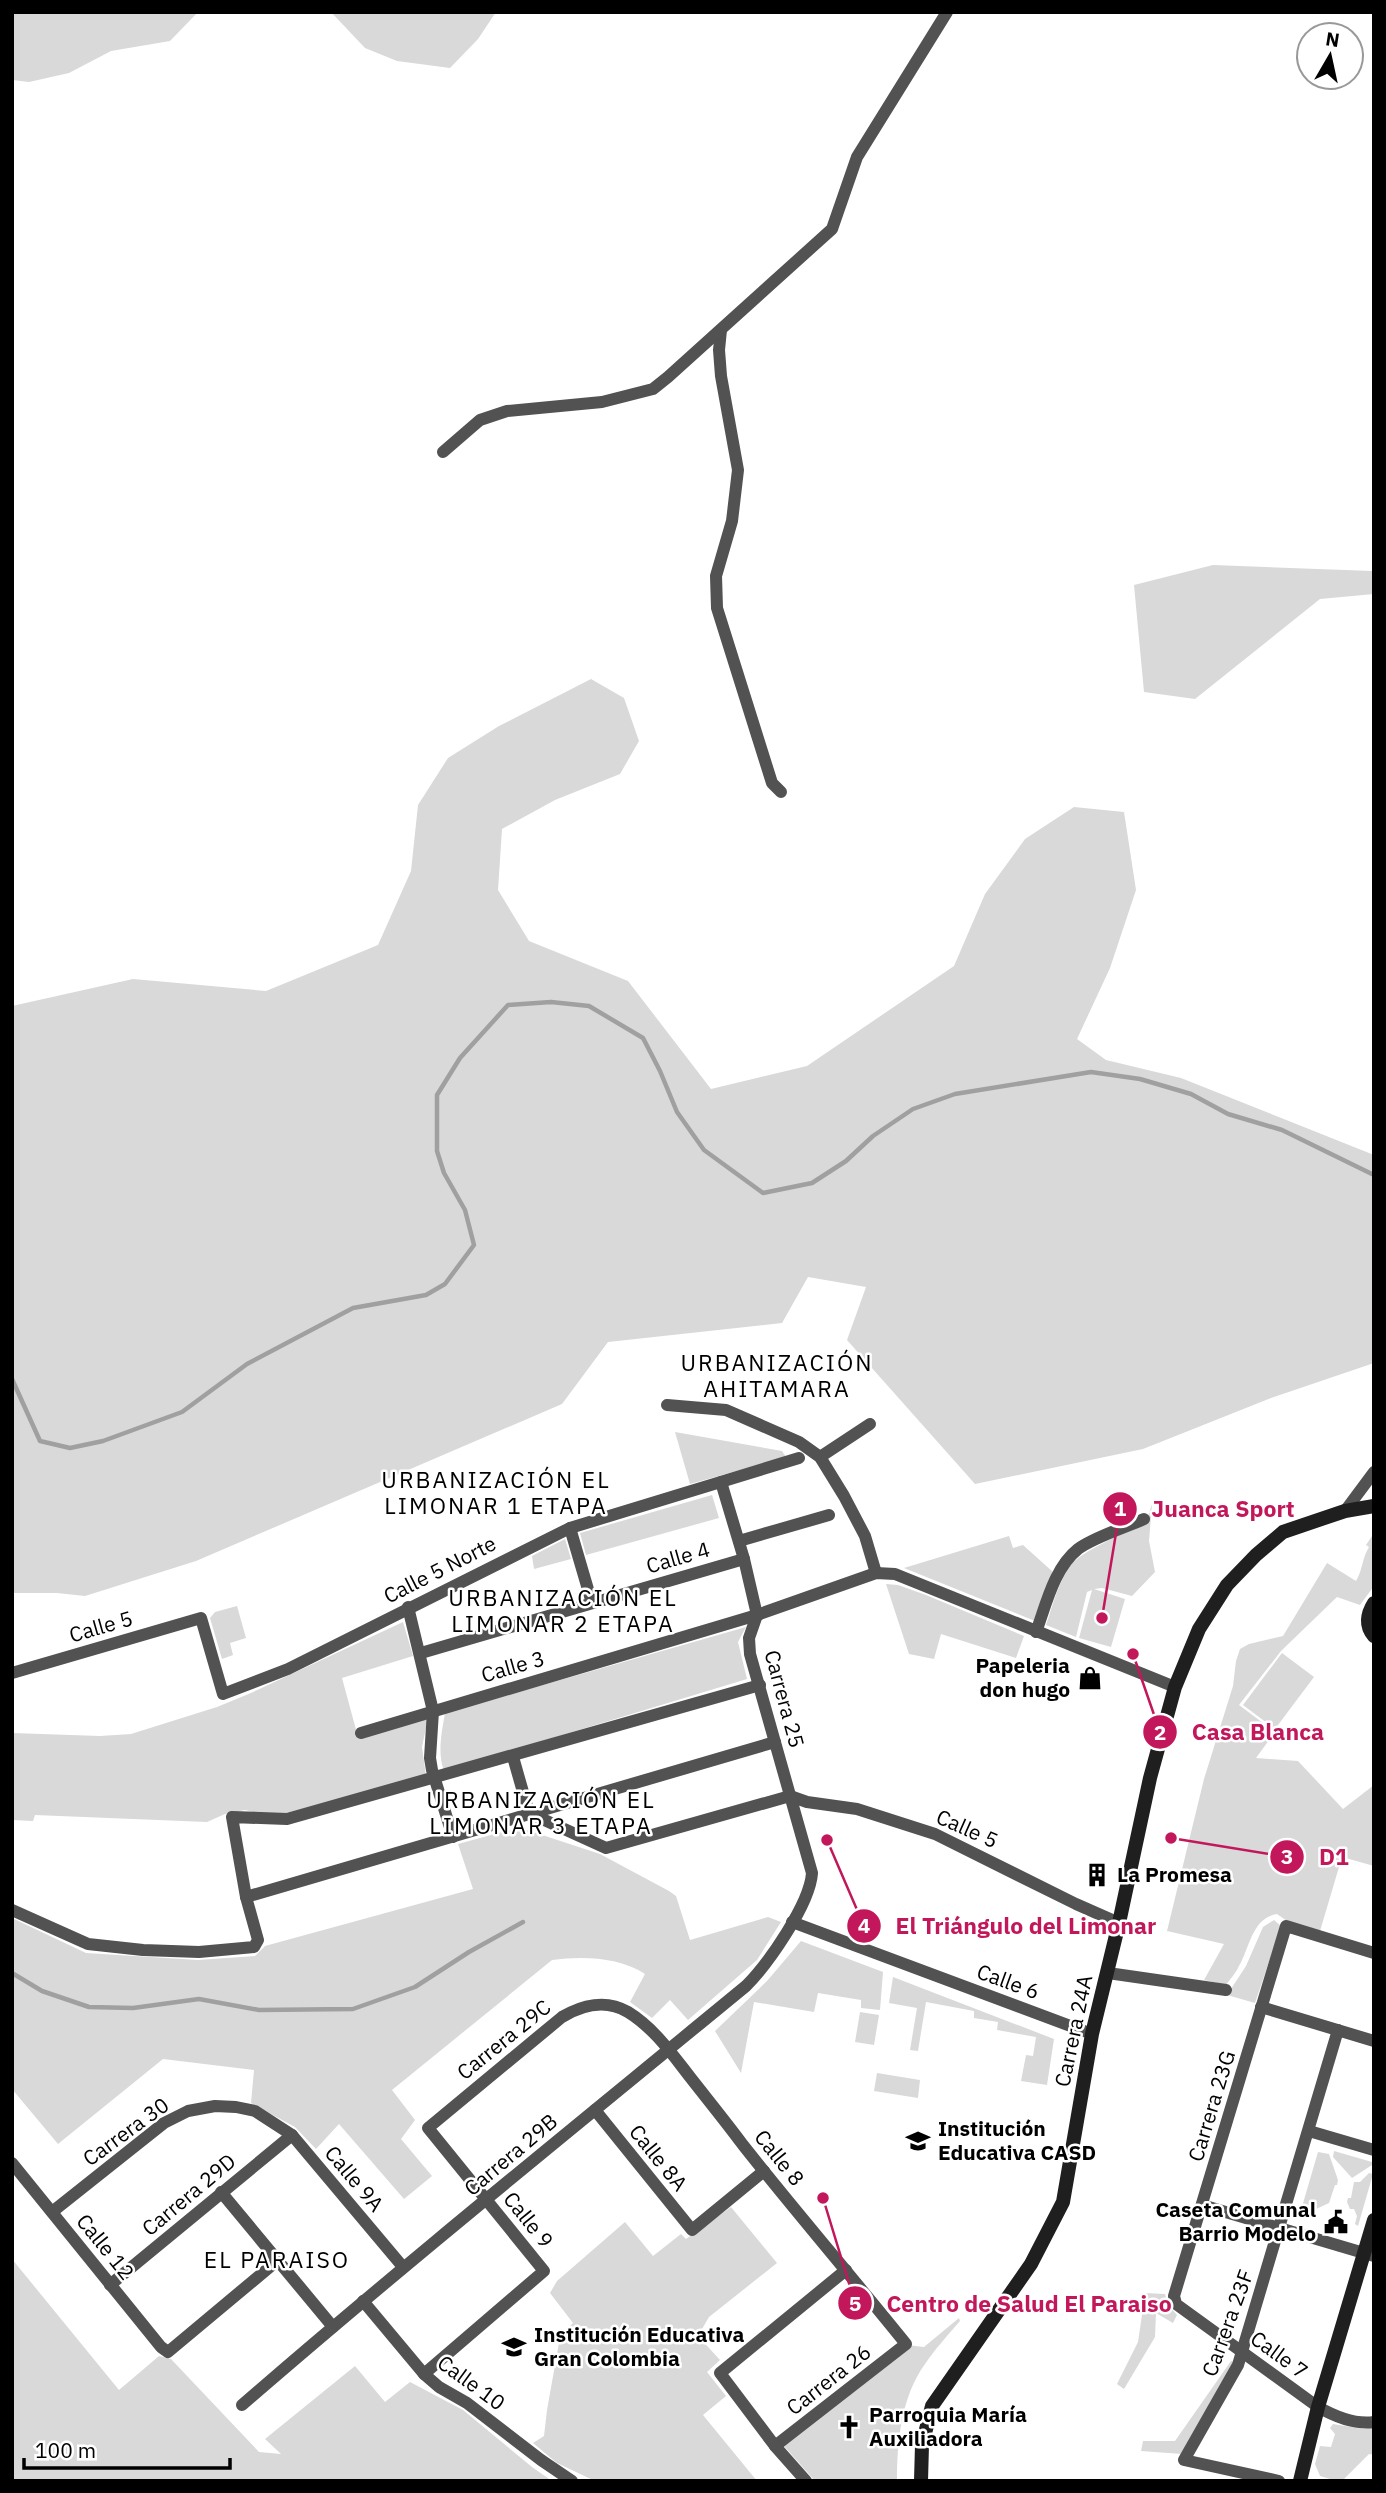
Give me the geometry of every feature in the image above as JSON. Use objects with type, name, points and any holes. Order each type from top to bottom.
[{"type":"street","points":[[443,452],[480,420],[507,411],[601,402],[653,389],[721,330],[831,229],[857,157],[947,12]]},
{"type":"street","points":[[721,330],[721,376],[738,470],[732,521],[716,576],[717,608],[772,783],[781,792]]},
{"type":"street","points":[[667,1405],[726,1410],[799,1442],[820,1457],[865,1536],[876,1573],[895,1574],[1035,1633],[1175,1687]]},
{"type":"street","points":[[820,1457],[870,1424]]},
{"type":"street","name":"Calle 5 Norte","points":[[201,1618],[223,1694],[288,1669],[569,1528],[799,1458]]},
{"type":"street","points":[[1345,1511],[1374,1472]]},
{"type":"street","name":"Carrera 25","points":[[721,1482],[757,1615],[750,1639],[750,1654],[761,1685],[812,1873],[792,1922]]},
{"type":"street","name":"Carrera 24A","points":[[921,2481],[922,2445],[932,2406],[1024,2275],[1047,2237],[1063,2202],[1092,2034],[1108,1973],[1150,1778],[1175,1687],[1199,1629],[1227,1585],[1283,1531],[1345,1511],[1374,1506]]},
{"type":"street","points":[[739,1541],[829,1515]]},
{"type":"street","points":[[1035,1633],[1067,1559],[1080,1547],[1144,1519]]},
{"type":"street","points":[[569,1528],[592,1603]]},
{"type":"street","name":"Calle 4","points":[[421,1653],[744,1559]]},
{"type":"street","name":"Calle 3","points":[[361,1733],[757,1615],[876,1573]]},
{"type":"street","points":[[1374,1603],[1367,1616],[1369,1631],[1374,1636]]},
{"type":"street","points":[[408,1607],[433,1711],[430,1758],[453,1837]]},
{"type":"street","name":"Calle 5","points":[[12,1673],[201,1618]]},
{"type":"street","points":[[12,1910],[88,1944],[199,1952],[254,1947],[258,1940],[246,1897],[232,1817],[286,1819],[761,1685]]},
{"type":"street","points":[[246,1897],[775,1742]]},
{"type":"street","points":[[513,1756],[529,1813],[606,1848],[790,1796]]},
{"type":"street","name":"Calle 5","points":[[790,1796],[807,1802],[857,1809],[935,1834],[1076,1905],[1119,1923]]},
{"type":"street","name":"Calle 6","points":[[792,1922],[1092,2034]]},
{"type":"street","name":"Carrera 29B","points":[[242,2405],[403,2267],[487,2201],[754,1978],[792,1922]]},
{"type":"street","name":"Carrera 23G","points":[[1174,2296],[1286,1926],[1374,1953]]},
{"type":"street","points":[[1108,1973],[1226,1990]]},
{"type":"street","name":"Carrera 29C","points":[[428,2128],[562,2017],[589,2005],[614,2007]]},
{"type":"street","name":"Calle 8","points":[[614,2007],[626,2011],[638,2020],[669,2050],[906,2344]]},
{"type":"street","points":[[1261,2007],[1374,2041]]},
{"type":"street","name":"Carrera 23F","points":[[1279,2481],[1184,2460],[1235,2372],[1281,2228],[1339,2030]]},
{"type":"street","name":"Carrera 30","points":[[52,2212],[164,2123],[188,2111],[215,2106],[236,2107],[255,2111],[272,2120]]},
{"type":"street","name":"Calle 8A","points":[[595,2110],[692,2230],[764,2171]]},
{"type":"street","name":"Calle 9A","points":[[272,2120],[292,2135],[403,2267]]},
{"type":"street","name":"Calle 9","points":[[424,2374],[544,2271],[428,2128]]},
{"type":"street","points":[[1309,2131],[1374,2150]]},
{"type":"street","name":"Carrera 29D","points":[[110,2285],[292,2135]]},
{"type":"street","name":"Calle 12","points":[[12,2163],[161,2347],[169,2352],[278,2261]]},
{"type":"street","points":[[221,2192],[332,2327]]},
{"type":"street","points":[[1202,2205],[1369,2255]]},
{"type":"street","points":[[1300,2481],[1318,2407],[1369,2255],[1374,2220]]},
{"type":"street","points":[[807,2481],[775,2446],[720,2374],[846,2270]]},
{"type":"street","name":"Calle 7","points":[[1174,2296],[1176,2304],[1318,2407],[1335,2416],[1374,2422]]},
{"type":"street","name":"Calle 10","points":[[363,2301],[424,2374],[439,2387],[467,2403],[572,2481]]},
{"type":"street","name":"Carrera 26","points":[[775,2446],[906,2344]]},
{"type":"shaded area","points":[[12,12],[198,12],[170,41],[111,51],[69,73],[29,82],[12,80]]},
{"type":"shaded area","points":[[331,12],[496,12],[478,39],[450,68],[397,61],[365,48]]},
{"type":"shaded area","points":[[1213,565],[1372,571],[1374,594],[1320,599],[1195,699],[1144,692],[1134,585]]},
{"type":"shaded area","points":[[591,679],[624,698],[639,741],[620,774],[555,800],[502,829],[498,890],[529,941],[628,981],[711,1089],[807,1066],[954,966],[985,894],[1025,839],[1074,807],[1124,812],[1136,890],[1110,968],[1077,1039],[1106,1060],[1181,1078],[1374,1155],[1374,1363],[1271,1398],[1143,1449],[975,1484],[847,1340],[866,1287],[808,1277],[782,1323],[608,1342],[562,1404],[196,1561],[85,1596],[12,1593],[12,1006],[133,979],[266,991],[378,945],[411,871],[418,805],[448,758],[499,726]]},
{"type":"shaded area","points":[[675,1432],[782,1451],[786,1457],[690,1484]]},
{"type":"shaded area","points":[[712,1495],[719,1518],[586,1555],[580,1533]]},
{"type":"shaded area","points":[[1152,1504],[1149,1541],[1155,1572],[1132,1596],[1102,1588],[1094,1589],[1125,1599],[1111,1647],[1079,1638],[1092,1590],[1087,1592],[1076,1637],[1046,1625],[1059,1586],[1071,1565],[1094,1548],[1146,1522]]},
{"type":"shaded area","points":[[1374,1533],[1374,1586],[1360,1605],[1337,1597],[1281,1651],[1239,1705],[1275,1732],[1256,1758],[1298,1761],[1343,1809],[1374,1785],[1374,1866],[1342,1857],[1320,1931],[1287,1921],[1277,1914],[1269,1917],[1257,1927],[1238,1969],[1226,1985],[1204,1980],[1224,1944],[1167,1931],[1204,1779],[1233,1686],[1240,1649],[1249,1644],[1283,1636],[1327,1563],[1356,1581],[1369,1547],[1366,1545]]},
{"type":"shaded area","points":[[1009,1536],[1013,1548],[1023,1545],[1053,1572],[1035,1621],[904,1568]]},
{"type":"shaded area","points":[[565,1539],[571,1559],[534,1569],[532,1556]]},
{"type":"shaded area","points":[[886,1584],[898,1585],[926,1595],[1024,1636],[1016,1658],[941,1634],[934,1659],[909,1654]]},
{"type":"shaded area","points":[[237,1606],[246,1638],[230,1643],[233,1655],[222,1659],[210,1618],[215,1612]]},
{"type":"shaded area","points":[[403,1622],[413,1656],[342,1678],[358,1737],[428,1718],[422,1747],[426,1776],[286,1813],[262,1814],[245,1810],[225,1814],[207,1822],[35,1815],[33,1821],[12,1820],[12,1733],[100,1736],[131,1734],[217,1707],[251,1693]]},
{"type":"shaded area","points":[[746,1627],[738,1642],[747,1679],[444,1771],[440,1749],[445,1713]]},
{"type":"shaded area","points":[[1282,1653],[1314,1677],[1275,1729],[1243,1705]]},
{"type":"shaded area","points":[[509,1830],[527,1830],[600,1854],[669,1891],[676,1896],[690,1940],[768,1917],[781,1922],[757,1960],[688,2020],[670,2000],[652,2018],[630,2002],[645,1974],[635,1968],[600,1959],[552,1960],[392,2090],[415,2120],[401,2139],[432,2176],[404,2199],[339,2124],[316,2149],[295,2127],[251,2103],[254,2070],[163,2059],[58,2144],[12,2089],[12,1918],[86,1953],[198,1960],[255,1956],[265,1946],[473,1889],[458,1844]]},
{"type":"shaded area","points":[[1274,1920],[1281,1926],[1255,2003],[1227,1995],[1246,1966],[1263,1927]]},
{"type":"shaded area","points":[[801,1941],[883,1972],[880,2010],[861,2008],[861,2000],[818,1993],[814,2012],[754,2002],[741,2073],[715,2031],[767,1981]]},
{"type":"shaded area","points":[[893,1977],[1054,2039],[1047,2085],[1021,2081],[1026,2055],[1033,2056],[1036,2037],[997,2030],[998,2022],[974,2018],[974,2011],[926,2002],[918,2051],[910,2050],[917,2008],[889,2003]]},
{"type":"shaded area","points":[[860,2012],[879,2015],[874,2045],[855,2042]]},
{"type":"shaded area","points":[[877,2073],[920,2080],[918,2098],[874,2091]]},
{"type":"shaded area","points":[[1334,2151],[1372,2162],[1372,2165],[1352,2178],[1333,2157]]},
{"type":"shaded area","points":[[1318,2152],[1329,2154],[1338,2180],[1337,2185],[1329,2203],[1299,2217]]},
{"type":"shaded area","points":[[1369,2173],[1373,2174],[1358,2226],[1355,2224],[1357,2216],[1354,2209],[1350,2209],[1347,2202],[1348,2198],[1351,2198],[1354,2182],[1360,2182]]},
{"type":"shaded area","points":[[731,2207],[777,2263],[709,2317],[698,2336],[720,2360],[707,2372],[726,2396],[703,2415],[757,2481],[595,2481],[557,2463],[533,2443],[544,2436],[560,2337],[573,2323],[550,2293],[557,2281],[625,2222],[653,2256],[681,2234],[686,2239]]},
{"type":"shaded area","points":[[12,2259],[119,2390],[159,2356],[171,2359],[259,2452],[281,2454],[265,2439],[355,2366],[385,2402],[410,2382],[463,2410],[552,2481],[12,2481]]},
{"type":"shaded area","points":[[1145,2293],[1165,2294],[1168,2305],[1177,2315],[1173,2323],[1156,2313],[1155,2337],[1124,2389],[1117,2384],[1138,2342],[1142,2315],[1136,2307]]},
{"type":"shaded area","points":[[959,2318],[960,2321],[925,2364],[910,2391],[902,2420],[897,2481],[815,2481],[784,2446],[907,2345],[924,2347]]},
{"type":"shaded area","points":[[1231,2361],[1238,2362],[1182,2454],[1141,2451],[1143,2441],[1175,2441]]},
{"type":"shaded area","points":[[1333,2424],[1363,2429],[1374,2427],[1374,2455],[1369,2454],[1344,2479],[1320,2476],[1315,2464],[1320,2446],[1331,2447],[1335,2434],[1330,2428]]},
{"type":"waterway","points":[[12,1379],[40,1441],[70,1448],[103,1441],[182,1412],[247,1364],[353,1308],[426,1295],[445,1284],[474,1245],[465,1210],[444,1173],[437,1151],[437,1095],[460,1058],[508,1005],[551,1002],[589,1006],[643,1038],[677,1112],[704,1150],[763,1193],[812,1183],[846,1161],[873,1136],[913,1109],[955,1094],[1091,1072],[1140,1079],[1191,1094],[1228,1114],[1282,1130],[1374,1175]]},
{"type":"waterway","points":[[12,1973],[42,1991],[89,2007],[133,2008],[199,1999],[259,2010],[353,2009],[415,1987],[469,1952],[523,1922]]},
{"type":"place","name":"Juanca Sport","points":[[1102,1618]]},
{"type":"place","name":"Casa Blanca","points":[[1133,1654]]},
{"type":"place","name":"Papeleria don hugo","points":[[1090,1678]]},
{"type":"place","name":"D1","points":[[1171,1838]]},
{"type":"place","name":"El Triángulo del Limonar","points":[[827,1840]]},
{"type":"place","name":"La Promesa","points":[[1097,1875]]},
{"type":"place","name":"Institución Educativa CASD","points":[[918,2141]]},
{"type":"place","name":"Centro de Salud El Paraiso","points":[[823,2198]]},
{"type":"place","name":"Caseta Comunal Barrio Modelo","points":[[1336,2222]]},
{"type":"place","name":"Institución Educativa Gran Colombia","points":[[514,2347]]},
{"type":"place","name":"Parroquia María Auxiliadora","points":[[849,2427]]},
{"type":"district","name":"URBANIZACIÓN AHITAMARA","points":[[777,1376]]},
{"type":"district","name":"URBANIZACIÓN EL LIMONAR 1 ETAPA","points":[[496,1493]]},
{"type":"district","name":"URBANIZACIÓN EL LIMONAR 2 ETAPA","points":[[563,1611]]},
{"type":"district","name":"URBANIZACIÓN EL LIMONAR 3 ETAPA","points":[[541,1813]]},
{"type":"district","name":"EL PARAISO","points":[[277,2260]]}]
